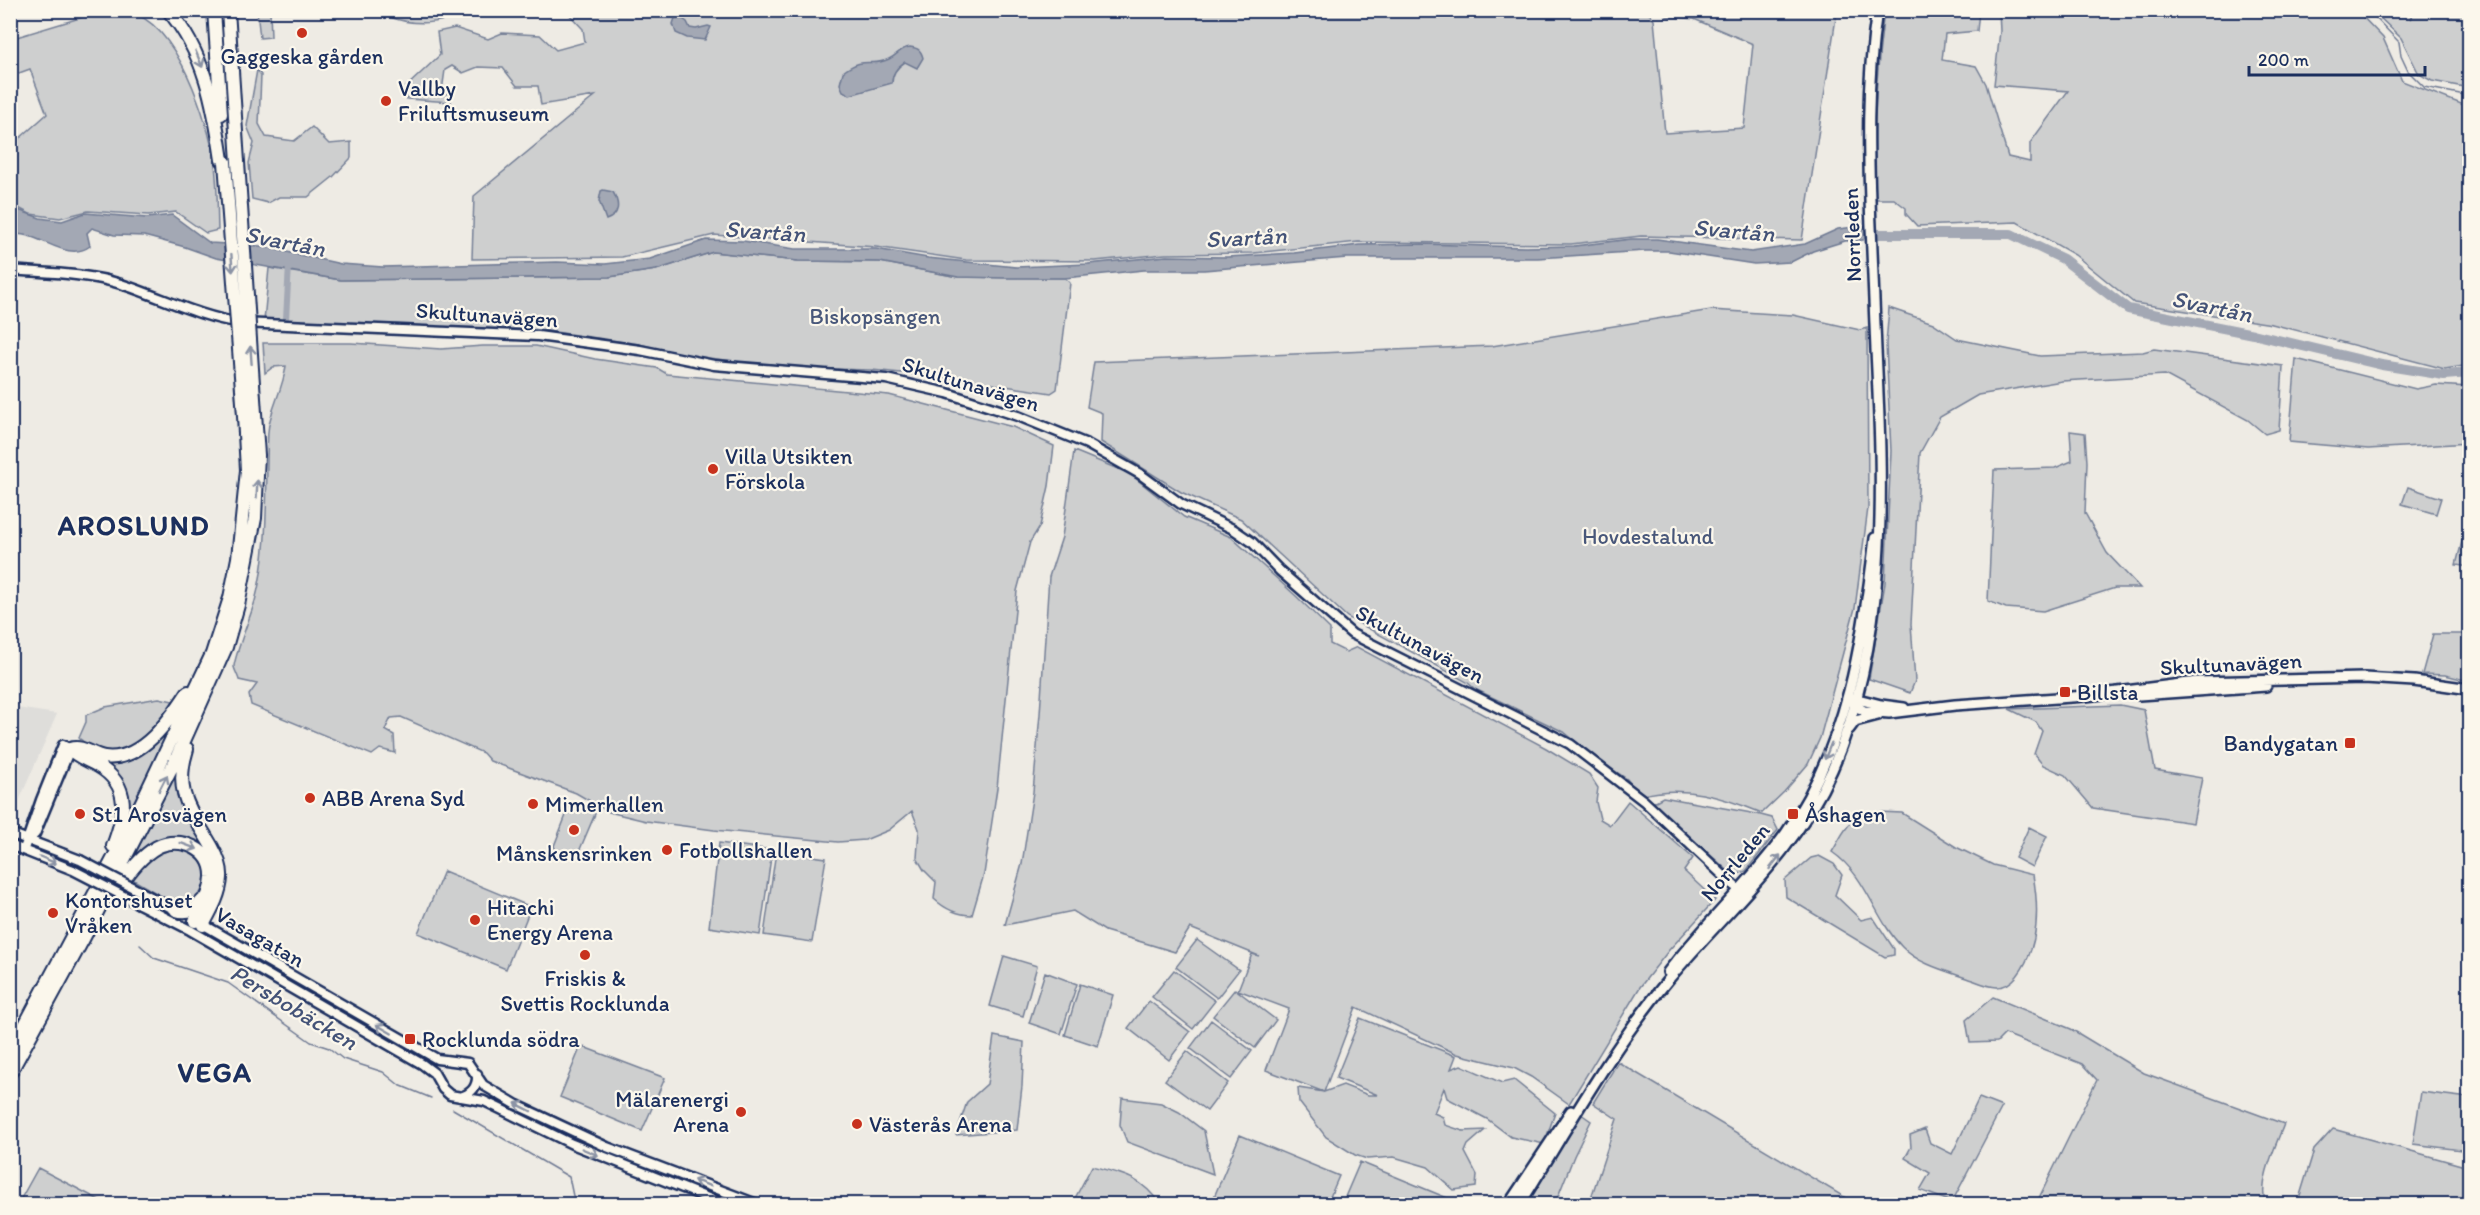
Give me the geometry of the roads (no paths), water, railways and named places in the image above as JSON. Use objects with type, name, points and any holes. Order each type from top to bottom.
[{"type":"highway","points":[[168,10],[186,33],[203,69],[212,99],[222,160],[231,162]]},
{"type":"highway","points":[[10,1053],[188,716],[213,678],[226,647],[238,605],[250,547],[258,471],[250,414],[231,162],[214,10]]},
{"type":"highway","points":[[228,10],[231,57],[231,162]]},
{"type":"highway","points":[[231,57],[234,54],[236,10]]},
{"type":"highway","points":[[10,1073],[98,910],[198,698],[230,598],[241,540],[250,414]]},
{"type":"highway","points":[[66,747],[77,746],[105,757],[129,753],[157,733],[188,716]]},
{"type":"highway","points":[[188,716],[181,780],[184,800],[215,852],[221,871],[219,892],[200,928]]},
{"type":"highway","points":[[66,747],[111,776],[123,797],[121,822],[95,891]]},
{"type":"highway","points":[[98,910],[108,902],[128,874],[146,856],[160,846],[174,843],[196,848],[209,862],[212,877],[200,928]]},
{"type":"highway","points":[[176,910],[184,912],[192,910],[207,898]]},
{"type":"main road","name":"Norrleden","points":[[1509,1204],[1633,1016],[1679,958],[1741,892],[1781,854],[1823,788],[1845,734],[1867,645],[1879,565],[1881,532],[1868,152],[1869,86],[1877,10]]},
{"type":"main road","name":"Skultunavägen","points":[[1854,697],[1864,711],[1889,713],[2086,696],[2197,682],[2343,679],[2414,681],[2469,689]]},
{"type":"main road","name":"Norrleden","points":[[1520,1204],[1616,1049],[1785,833],[1804,804],[1854,697]]},
{"type":"main road","name":"Skultunavägen","points":[[1854,697],[1916,709]]},
{"type":"main road","points":[[1845,734],[1855,721],[1889,713]]},
{"type":"street","name":"Skultunavägen","points":[[10,270],[86,276],[108,281],[214,317],[241,323],[538,336],[640,350],[714,365],[886,379],[977,402],[1087,444],[1119,461],[1181,504],[1243,535],[1326,614],[1352,634],[1570,744],[1644,801],[1741,892]]},
{"type":"street","points":[[24,849],[28,840],[35,834],[37,820],[66,747]]},
{"type":"street","points":[[11,833],[26,829],[37,820]]},
{"type":"street","points":[[37,820],[40,835],[55,850]]},
{"type":"street","name":"Vasagatan","points":[[11,833],[80,860],[176,910],[200,928],[422,1064],[434,1073],[441,1083]]},
{"type":"street","name":"Vasagatan","points":[[10,844],[73,870],[139,904],[200,928],[438,1059],[455,1060]]},
{"type":"street","points":[[723,1204],[572,1144],[484,1101],[447,1093],[441,1083],[443,1069],[455,1060],[468,1063],[483,1084],[491,1090],[570,1131],[757,1204]]},
{"type":"street","points":[[460,1097],[468,1095],[474,1089],[477,1081],[476,1072]]},
{"type":"waterway","points":[[2368,10],[2399,42],[2401,56],[2408,71],[2424,87],[2470,96]]},
{"type":"waterway","name":"Svartån","points":[[1849,234],[2011,234],[2063,259],[2128,309],[2253,334],[2382,365],[2444,375],[2470,373]]},
{"type":"waterway","points":[[286,319],[289,265]]},
{"type":"waterway","name":"Persbobäcken","points":[[140,945],[154,958],[228,983],[311,1042],[329,1048],[343,1059],[383,1072],[399,1085],[431,1098]]},
{"type":"waterway","name":"Persbobäcken","points":[[453,1109],[569,1177],[573,1196],[585,1204]]},
{"type":"place","name":"Gaggeska gården","points":[[302,33]]},
{"type":"place","name":"Vallby Friluftsmuseum","points":[[386,101]]},
{"type":"place","name":"Villa Utsikten Förskola","points":[[713,469]]},
{"type":"place","name":"Billsta","points":[[2065,692]]},
{"type":"place","name":"Bandygatan","points":[[2350,743]]},
{"type":"place","name":"ABB Arena Syd","points":[[310,798]]},
{"type":"place","name":"Mimerhallen","points":[[533,804]]},
{"type":"place","name":"St1 Arosvägen","points":[[80,814]]},
{"type":"place","name":"Åshagen","points":[[1793,814]]},
{"type":"place","name":"Månskensrinken","points":[[574,830]]},
{"type":"place","name":"Fotbollshallen","points":[[667,850]]},
{"type":"place","name":"Kontorshuset Vråken","points":[[53,913]]},
{"type":"place","name":"Hitachi Energy Arena","points":[[475,920]]},
{"type":"place","name":"Friskis & Svettis Rocklunda","points":[[585,955]]},
{"type":"place","name":"Rocklunda södra","points":[[410,1039]]},
{"type":"place","name":"Mälarenergi Arena","points":[[741,1112]]},
{"type":"place","name":"Västerås Arena","points":[[857,1124]]},
{"type":"district","name":"AROSLUND","points":[[134,525]]},
{"type":"district","name":"VEGA","points":[[215,1072]]},
{"type":"park label","name":"Biskopsängen","points":[[875,316]]},
{"type":"park label","name":"Hovdestalund","points":[[1648,536]]}]
